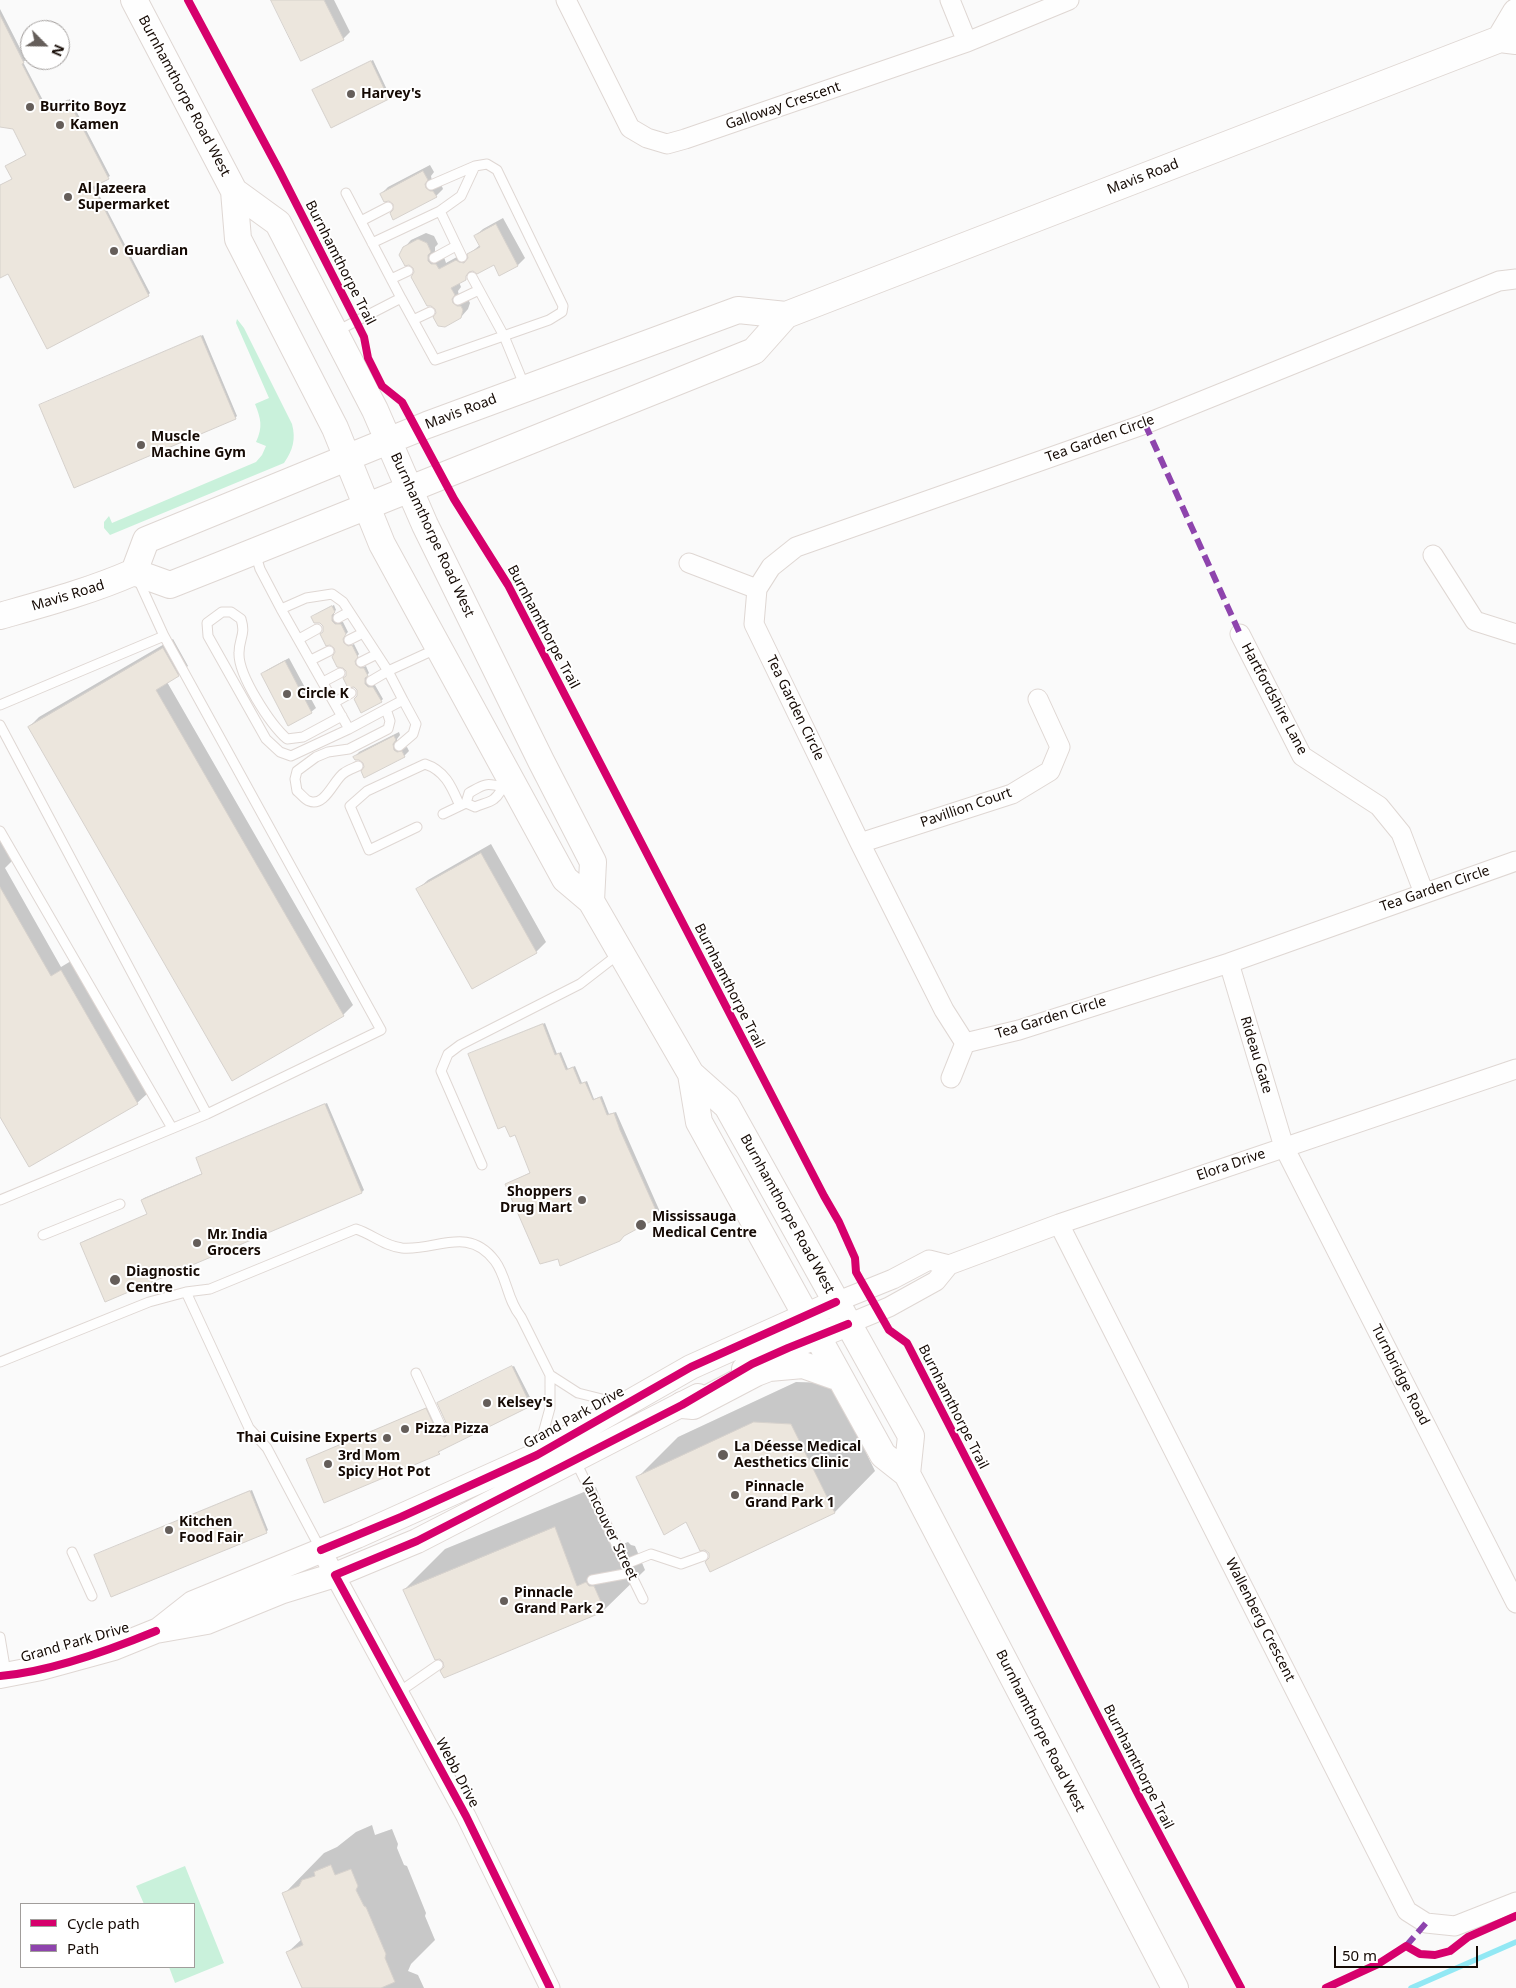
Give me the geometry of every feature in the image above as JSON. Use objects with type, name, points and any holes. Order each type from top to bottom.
[{"type":"main road","name":"Burnhamthorpe Road West","points":[[134,0],[234,192],[238,239],[335,428],[382,544],[439,648],[506,785],[565,880],[590,901],[691,1074],[727,1106],[911,1436],[907,1474]]},
{"type":"main road","name":"Mavis Road","points":[[134,572],[146,540],[388,440],[738,310],[786,315],[1508,40],[1516,12]]},
{"type":"main road","name":"Burnhamthorpe Road West","points":[[234,192],[278,223],[375,410],[425,525],[537,752],[594,862],[590,901]]},
{"type":"main road","name":"Mavis Road","points":[[0,616],[66,598],[134,572],[170,585],[754,351],[786,315]]},
{"type":"main road","name":"Burnhamthorpe Road West","points":[[691,1074],[699,1122],[883,1455],[907,1474],[1175,1988]]},
{"type":"main road","points":[[682,1405],[693,1406],[769,1368],[803,1365],[840,1378]]},
{"type":"street","name":"Galloway Crescent","points":[[566,0],[630,128],[647,138],[667,144],[714,130],[967,42],[1069,0]]},
{"type":"street","points":[[950,0],[967,42]]},
{"type":"street","name":"Tea Garden Circle","points":[[1516,279],[1499,281],[1145,424],[796,547],[771,567],[757,589],[754,624],[860,843],[944,1010],[965,1043],[1019,1030],[1229,963],[1516,861]]},
{"type":"street","points":[[1433,555],[1475,621],[1516,634]]},
{"type":"street","points":[[689,563],[757,589]]},
{"type":"street","name":"Hartfordshire Lane","points":[[1240,634],[1302,756],[1379,806],[1401,833],[1424,893]]},
{"type":"street","name":"Pavillion Court","points":[[860,843],[1012,794],[1050,771],[1060,747],[1038,699]]},
{"type":"street","name":"Rideau Gate","points":[[1229,963],[1284,1146]]},
{"type":"street","points":[[951,1078],[965,1043]]},
{"type":"street","name":"Elora Drive","points":[[842,1313],[889,1307],[936,1281],[949,1265],[1059,1224],[1284,1146],[1516,1069]]},
{"type":"street","name":"Turnbridge Road","points":[[1284,1146],[1516,1603]]},
{"type":"street","name":"Wallenberg Crescent","points":[[1059,1224],[1407,1911],[1426,1923],[1455,1926],[1516,1902]]},
{"type":"street","name":"Elora Drive","points":[[842,1313],[892,1278],[929,1260],[949,1265]]},
{"type":"street","name":"Grand Park Drive","points":[[156,1631],[193,1603],[288,1565],[537,1455],[624,1404],[691,1368],[842,1313]]},
{"type":"street","name":"Grand Park Drive","points":[[3,1676],[41,1668],[114,1648],[156,1631],[207,1622],[283,1591],[335,1575],[416,1541],[682,1405],[752,1364],[812,1325]]},
{"type":"street","name":"Webb Drive","points":[[321,1550],[466,1816],[550,1988]]},
{"type":"lane","points":[[346,193],[435,360],[550,320],[562,312],[563,306],[497,170],[487,164],[475,166],[431,185]]},
{"type":"lane","points":[[372,243],[440,211],[461,196],[475,166]]},
{"type":"lane","points":[[361,221],[388,207]]},
{"type":"lane","points":[[440,211],[462,257]]},
{"type":"lane","points":[[434,258],[456,246]]},
{"type":"lane","points":[[391,280],[408,271]]},
{"type":"lane","points":[[472,277],[504,336],[525,388]]},
{"type":"lane","points":[[458,300],[479,290]]},
{"type":"lane","points":[[335,332],[401,298]]},
{"type":"lane","points":[[413,320],[430,312]]},
{"type":"lane","points":[[255,552],[260,569],[349,728]]},
{"type":"lane","points":[[0,1200],[207,1114],[381,1030],[164,636],[134,572]]},
{"type":"lane","points":[[282,609],[306,598],[332,594],[343,602],[388,671],[416,724],[413,734],[399,746]]},
{"type":"lane","points":[[342,716],[303,737],[287,739],[276,729],[248,684],[238,653],[244,629],[241,619],[231,612],[222,612],[207,623],[208,636],[227,671],[266,739],[280,752],[291,756],[403,700]]},
{"type":"lane","points":[[338,618],[349,612]]},
{"type":"lane","points":[[298,639],[317,629]]},
{"type":"lane","points":[[349,640],[363,632]]},
{"type":"lane","points":[[0,705],[164,636]]},
{"type":"lane","points":[[370,681],[439,648]]},
{"type":"lane","points":[[311,660],[329,651]]},
{"type":"lane","points":[[361,662],[376,654]]},
{"type":"lane","points":[[323,682],[340,673]]},
{"type":"lane","points":[[335,702],[351,693]]},
{"type":"lane","points":[[358,766],[344,772],[324,798],[316,802],[310,802],[297,791],[295,779],[297,772],[316,757],[328,752],[349,749],[388,729],[390,722],[386,709]]},
{"type":"lane","points":[[0,725],[207,1114]]},
{"type":"lane","points":[[417,827],[369,850],[350,806],[367,791],[425,764],[441,772],[463,805]]},
{"type":"lane","points":[[463,805],[469,794],[479,787],[489,784],[506,785]]},
{"type":"lane","points":[[443,814],[463,805],[475,806],[487,802],[495,798],[506,785]]},
{"type":"lane","points":[[0,831],[172,1128]]},
{"type":"lane","points":[[482,1165],[440,1071],[448,1054],[460,1044],[580,984],[620,953]]},
{"type":"lane","points":[[43,1235],[120,1204]]},
{"type":"lane","points":[[0,1362],[149,1302],[186,1292],[210,1289],[356,1229],[368,1233],[382,1243],[401,1248],[420,1247],[456,1240],[474,1244],[487,1251],[497,1262],[515,1309],[521,1317],[550,1375],[550,1408],[537,1455]]},
{"type":"lane","points":[[186,1292],[250,1428],[267,1448],[321,1550]]},
{"type":"lane","points":[[416,1373],[443,1431]]},
{"type":"lane","points":[[550,1375],[578,1393],[624,1404]]},
{"type":"lane","name":"Vancouver Street","points":[[575,1459],[643,1599]]},
{"type":"lane","points":[[72,1552],[92,1596]]},
{"type":"lane","points":[[626,1564],[651,1554],[681,1564],[702,1556]]},
{"type":"lane","points":[[592,1580],[630,1573]]},
{"type":"lane","points":[[0,1637],[3,1676]]},
{"type":"lane","points":[[399,1692],[438,1665]]},
{"type":"green space","points":[[237,319],[244,328],[292,424],[294,440],[287,458],[284,463],[110,535],[104,528],[104,522],[109,516],[112,523],[256,462],[262,455],[266,446],[256,442],[260,432],[260,423],[255,404],[269,398],[236,323]]},
{"type":"green space","points":[[185,1866],[224,1963],[175,1983],[169,1968],[195,1968],[195,1903],[144,1903],[136,1886]]},
{"type":"building","points":[[271,0],[324,0],[344,40],[301,61]]},
{"type":"building","points":[[0,15],[20,55],[20,70],[25,70],[46,111],[68,100],[109,179],[93,187],[149,296],[47,349],[8,274],[0,278],[0,185],[12,179],[5,166],[26,155],[13,129],[0,127]]},
{"type":"building","name":"Harvey's","points":[[371,61],[389,99],[331,128],[312,90]]},
{"type":"building","points":[[423,171],[428,180],[425,184],[426,188],[433,191],[437,197],[393,220],[390,213],[393,210],[393,204],[389,201],[384,202],[380,194]]},
{"type":"building","points":[[496,224],[518,266],[499,276],[494,265],[477,274],[473,271],[469,272],[466,280],[451,288],[455,295],[452,299],[453,303],[461,306],[463,310],[461,318],[445,327],[438,326],[433,317],[436,313],[435,309],[427,306],[411,277],[414,272],[413,268],[409,265],[405,266],[399,255],[403,247],[418,239],[427,243],[431,252],[428,255],[428,261],[431,264],[436,264],[439,269],[456,260],[464,263],[468,258],[467,254],[480,247],[474,236]]},
{"type":"building","points":[[201,336],[236,419],[74,488],[39,405]]},
{"type":"building","points":[[332,606],[335,612],[332,615],[332,621],[335,624],[341,624],[346,634],[343,639],[344,643],[348,646],[352,645],[358,657],[355,661],[356,665],[364,668],[368,676],[365,678],[365,684],[368,687],[373,687],[382,702],[361,713],[354,699],[357,696],[357,690],[354,687],[348,688],[343,678],[346,676],[346,671],[343,668],[337,667],[332,657],[335,652],[334,648],[330,645],[326,646],[320,634],[323,632],[323,626],[320,623],[314,623],[311,617]]},
{"type":"building","points":[[163,648],[179,676],[156,690],[344,1016],[232,1081],[28,727]]},
{"type":"building","name":"Circle K","points":[[285,661],[312,713],[288,726],[261,674]]},
{"type":"building","points":[[394,736],[396,740],[393,744],[394,750],[397,752],[402,751],[405,757],[364,778],[361,771],[364,767],[363,763],[355,760],[353,757]]},
{"type":"building","points":[[481,853],[537,953],[472,989],[416,889]]},
{"type":"building","points":[[0,887],[51,976],[61,970],[138,1104],[29,1167],[0,1117]]},
{"type":"building","points":[[543,1024],[555,1055],[559,1053],[566,1070],[573,1067],[580,1084],[585,1082],[593,1100],[600,1097],[607,1115],[614,1113],[659,1217],[624,1236],[620,1241],[560,1266],[558,1259],[540,1264],[505,1184],[530,1173],[515,1135],[510,1137],[505,1126],[498,1129],[468,1054]]},
{"type":"building","points":[[325,1104],[362,1193],[105,1302],[80,1243],[147,1214],[141,1200],[202,1174],[196,1158]]},
{"type":"building","points":[[512,1366],[531,1406],[438,1452],[440,1454],[324,1503],[306,1459],[426,1408],[438,1434],[445,1437],[449,1429],[437,1403]]},
{"type":"building","name":"Pinnacle Grand Park 1","points":[[754,1422],[791,1424],[835,1513],[710,1572],[705,1562],[709,1558],[709,1553],[705,1550],[700,1551],[686,1522],[664,1535],[636,1477]]},
{"type":"building","points":[[250,1491],[267,1533],[111,1597],[94,1555]]},
{"type":"building","name":"Pinnacle Grand Park 2","points":[[555,1527],[577,1586],[586,1582],[589,1586],[594,1586],[605,1611],[444,1678],[440,1671],[444,1667],[443,1662],[440,1659],[435,1660],[403,1590]]},
{"type":"building","points":[[331,1865],[335,1875],[351,1869],[358,1886],[356,1890],[366,1907],[386,1954],[385,1958],[395,1982],[381,1988],[302,1988],[286,1952],[303,1945],[282,1893],[299,1886],[302,1880],[315,1876],[314,1872]]},
{"type":"waterway","points":[[1411,1988],[1516,1942]]},
{"type":"marked path","points":[[1145,424],[1240,634]]},
{"type":"marked path","points":[[1406,1946],[1426,1923]]},
{"type":"cycle path","name":"Burnhamthorpe Trail","points":[[188,0],[279,170],[356,321],[364,337],[368,358],[382,386],[402,402],[454,499],[508,585],[839,1222],[855,1258],[856,1272],[889,1330],[907,1343],[1140,1798],[1241,1988]]},
{"type":"cycle path","points":[[321,1550],[401,1517],[537,1455],[691,1367],[836,1302]]},
{"type":"cycle path","points":[[550,1988],[466,1816],[335,1575],[417,1541],[682,1405],[752,1364],[848,1324]]},
{"type":"cycle path","points":[[0,1676],[19,1674],[59,1665],[100,1653],[156,1631]]},
{"type":"cycle path","points":[[1326,1988],[1378,1964],[1406,1946],[1420,1954],[1435,1955],[1450,1951],[1468,1937],[1516,1916]]},
{"type":"place","name":"Harvey's","points":[[351,94]]},
{"type":"place","name":"Burrito Boyz","points":[[30,107]]},
{"type":"place","name":"Kamen","points":[[60,125]]},
{"type":"place","name":"Al Jazeera Supermarket","points":[[68,197]]},
{"type":"place","name":"Guardian","points":[[114,251]]},
{"type":"place","name":"Muscle Machine Gym","points":[[141,445]]},
{"type":"place","name":"Circle K","points":[[287,694]]},
{"type":"place","name":"Shoppers Drug Mart","points":[[582,1200]]},
{"type":"place","name":"Mississauga Medical Centre","points":[[641,1225]]},
{"type":"place","name":"Mr. India Grocers","points":[[197,1243]]},
{"type":"place","name":"Diagnostic Centre","points":[[115,1280]]},
{"type":"place","name":"Kelsey's","points":[[487,1403]]},
{"type":"place","name":"Pizza Pizza","points":[[405,1429]]},
{"type":"place","name":"Thai Cuisine Experts","points":[[387,1438]]},
{"type":"place","name":"La Déesse Medical Aesthetics Clinic","points":[[723,1455]]},
{"type":"place","name":"3rd Mom Spicy Hot Pot","points":[[328,1464]]},
{"type":"place","name":"Pinnacle Grand Park 1","points":[[735,1495]]},
{"type":"place","name":"Kitchen Food Fair","points":[[169,1530]]},
{"type":"place","name":"Pinnacle Grand Park 2","points":[[504,1601]]}]
